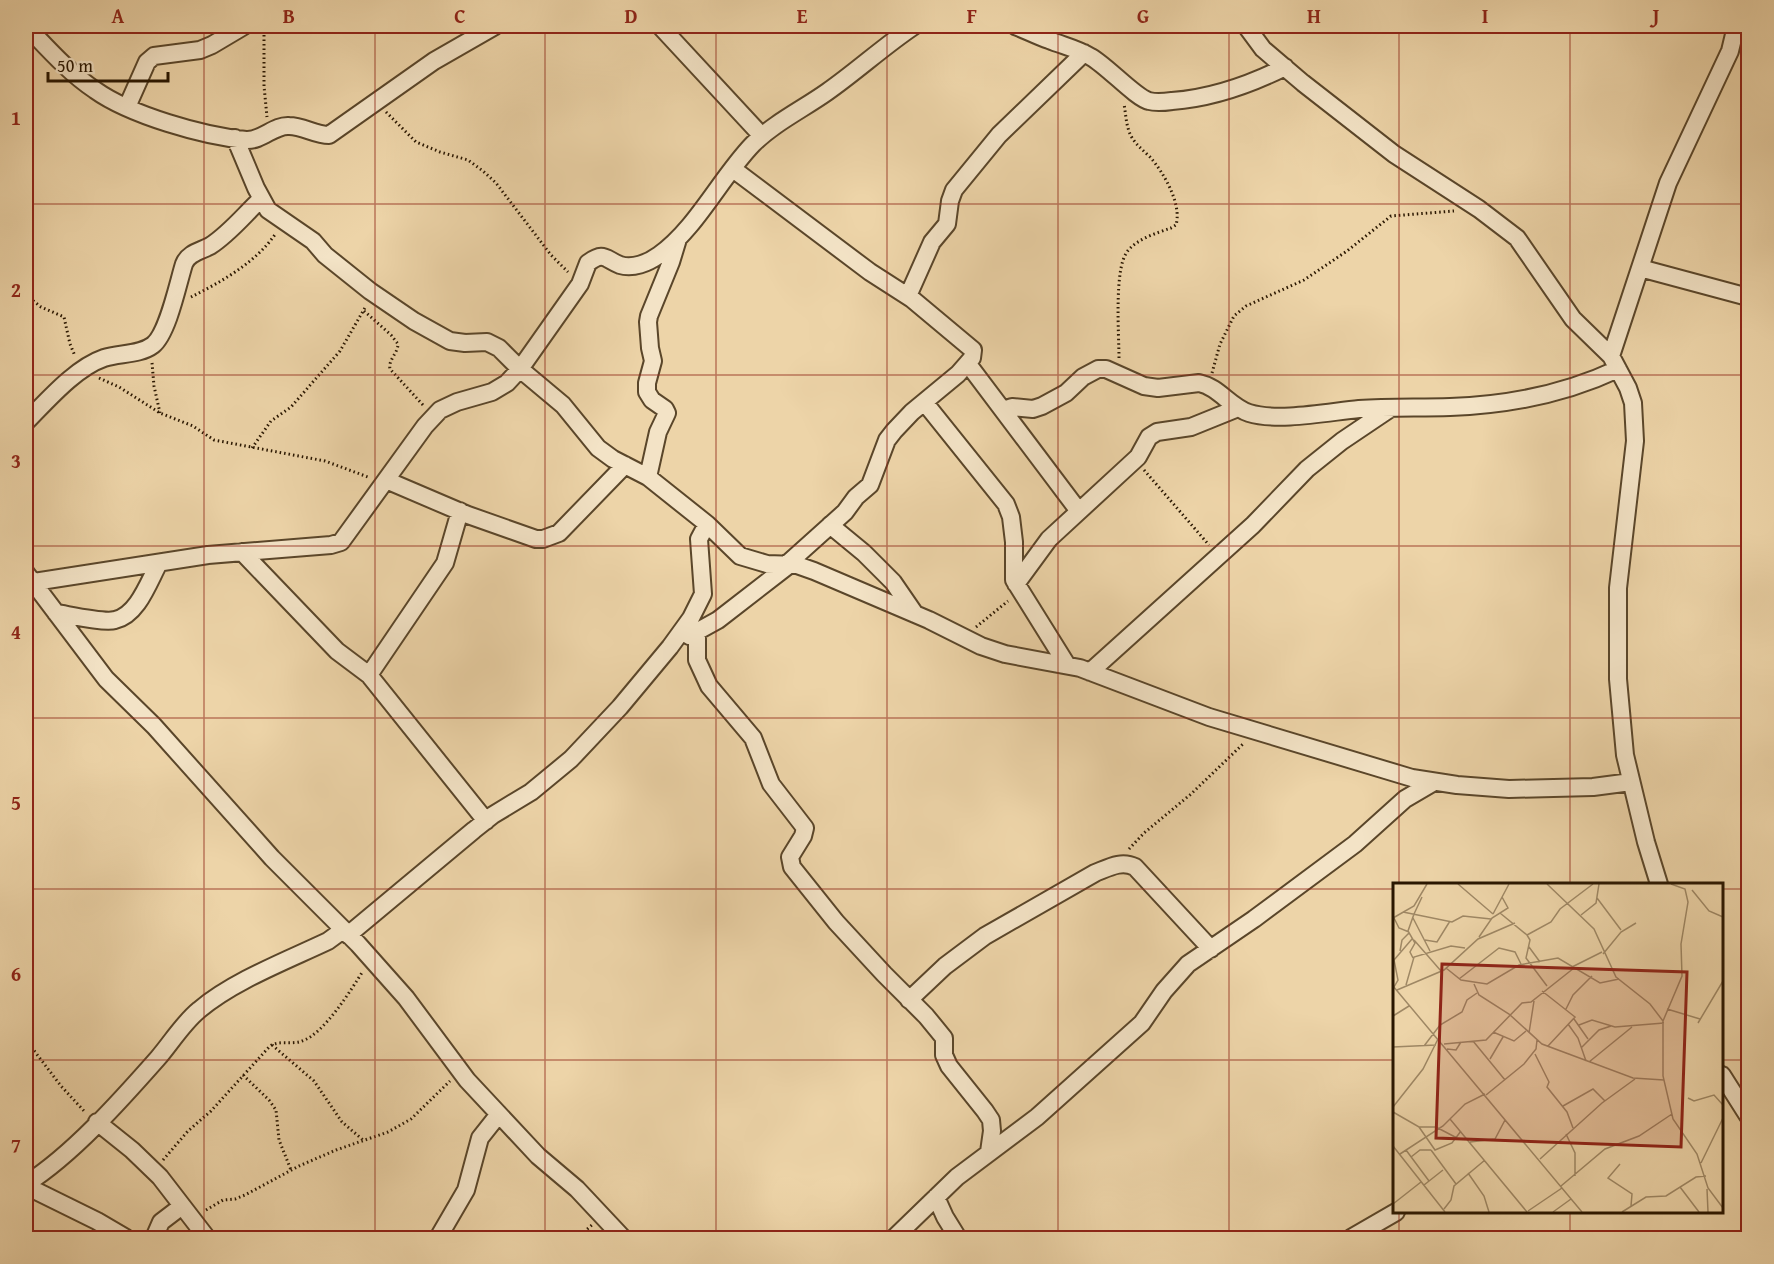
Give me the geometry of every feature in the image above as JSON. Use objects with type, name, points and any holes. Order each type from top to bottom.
[{"type":"street","points":[[127,107],[147,62],[154,56],[200,50],[244,26]]},
{"type":"street","points":[[31,31],[66,67],[95,91],[142,116],[235,138],[252,139],[289,126],[329,135],[434,61],[495,26]]},
{"type":"street","points":[[660,26],[762,136]]},
{"type":"street","points":[[623,1239],[577,1189],[538,1156],[498,1114],[461,1071],[406,998],[371,959],[272,858],[154,726],[106,679],[30,578],[242,552],[331,545],[341,542],[425,426],[440,410],[499,388],[520,369],[580,284],[588,263],[593,259],[607,257],[618,264],[636,266],[656,257],[679,237],[762,136],[831,89],[882,48],[914,26]]},
{"type":"street","points":[[1015,26],[1084,53],[1142,98],[1151,102],[1193,100],[1222,93],[1259,80],[1285,67]]},
{"type":"street","points":[[1246,26],[1263,49],[1394,154],[1479,209],[1517,238],[1573,319],[1615,363],[1633,403],[1635,441],[1618,588],[1618,679],[1625,755],[1658,883]]},
{"type":"street","points":[[1004,410],[1012,407],[1033,409],[1042,406],[1066,393],[1083,377],[1098,369],[1106,369],[1144,386],[1158,388],[1199,383],[1209,386],[1248,413],[1266,416],[1392,408],[1452,407],[1506,402],[1552,394],[1591,382],[1615,363],[1640,268],[1668,183],[1730,51],[1736,26]]},
{"type":"street","points":[[908,296],[932,242],[947,224],[954,190],[999,135],[1084,53]]},
{"type":"street","points":[[235,138],[268,210],[313,241],[325,255],[374,294],[414,321],[450,341],[487,342],[494,345],[563,405],[598,448],[648,477],[707,524],[740,556],[767,564],[788,565],[814,571],[915,614],[963,638],[1005,654],[1066,665],[1090,672],[1168,703],[1412,778],[1509,789],[1593,787],[1631,782]]},
{"type":"street","points":[[670,647],[718,620],[788,565],[830,525],[870,485],[887,440],[894,431],[912,412],[968,364],[974,353],[972,347],[908,296],[870,272],[733,169]]},
{"type":"street","points":[[26,422],[64,385],[85,369],[104,358],[150,346],[160,336],[173,305],[184,262],[188,257],[220,238],[261,199]]},
{"type":"street","points":[[648,477],[658,432],[667,413],[652,400],[647,392],[647,382],[653,362],[649,316],[679,237]]},
{"type":"street","points":[[1640,268],[1749,297]]},
{"type":"street","points":[[968,364],[1078,510]]},
{"type":"street","points":[[924,403],[1006,504],[1011,518],[1014,542],[1014,580],[1066,665]]},
{"type":"street","points":[[1018,588],[1038,551],[1078,510],[1135,460],[1149,437],[1157,432],[1191,428],[1239,408]]},
{"type":"street","points":[[1090,672],[1253,525],[1307,469],[1342,441],[1392,408]]},
{"type":"street","points":[[385,482],[536,539],[551,537],[559,533],[625,465]]},
{"type":"street","points":[[369,675],[445,563],[460,511]]},
{"type":"street","points":[[126,1239],[97,1221],[26,1185],[47,1171],[97,1122],[156,1060],[199,1010],[227,991],[346,932],[486,821],[531,792],[571,759],[620,707],[691,618],[703,594],[699,539],[707,524]]},
{"type":"street","points":[[830,525],[864,553],[893,582],[915,614]]},
{"type":"street","points":[[242,552],[337,651],[369,675],[486,821]]},
{"type":"street","points":[[56,613],[113,621],[124,617],[138,601],[159,563]]},
{"type":"street","points":[[697,631],[696,660],[709,686],[753,738],[771,784],[805,828],[803,836],[790,857],[792,867],[836,922],[926,1016],[944,1038],[944,1055],[949,1066],[991,1120],[989,1152]]},
{"type":"street","points":[[894,1239],[957,1177],[1036,1117],[1142,1023],[1173,980],[1188,964],[1355,844],[1405,799],[1434,782]]},
{"type":"street","points":[[909,1000],[945,966],[985,936],[1113,865],[1129,864],[1135,867],[1211,949]]},
{"type":"street","points":[[1723,1077],[1749,1116]]},
{"type":"street","points":[[438,1239],[466,1190],[480,1138],[498,1114]]},
{"type":"street","points":[[97,1122],[154,1171],[207,1239]]},
{"type":"street","points":[[936,1197],[958,1239]]},
{"type":"street","points":[[154,1239],[161,1222],[187,1212]]},
{"type":"street","points":[[1351,1239],[1365,1228],[1394,1213]]},
{"type":"path","points":[[264,26],[264,86],[268,134]]},
{"type":"path","points":[[1120,79],[1128,130],[1132,139],[1151,159],[1163,177],[1178,214],[1176,225],[1136,243],[1126,253],[1119,289],[1120,375]]},
{"type":"path","points":[[377,102],[416,142],[468,160],[483,171],[496,183],[551,255],[580,284]]},
{"type":"path","points":[[1209,386],[1220,344],[1234,316],[1246,306],[1304,280],[1347,251],[1391,216],[1479,209]]},
{"type":"path","points":[[173,305],[207,289],[249,261],[269,244],[283,222]]},
{"type":"path","points":[[252,448],[271,421],[291,407],[340,351],[374,294]]},
{"type":"path","points":[[26,295],[41,307],[64,317],[70,344],[85,369],[160,413],[193,426],[214,440],[325,461],[385,482]]},
{"type":"path","points":[[364,311],[398,344],[389,365],[390,369],[434,417]]},
{"type":"path","points":[[150,346],[154,386],[160,413]]},
{"type":"path","points":[[1135,460],[1219,556]]},
{"type":"path","points":[[963,638],[1018,588]]},
{"type":"path","points":[[1113,865],[1144,833],[1191,794],[1257,731]]},
{"type":"path","points":[[154,1171],[188,1131],[211,1111],[272,1045],[301,1042],[312,1036],[337,1011],[371,959]]},
{"type":"path","points":[[26,1040],[75,1103],[97,1122]]},
{"type":"path","points":[[272,1045],[314,1081],[342,1122],[363,1140]]},
{"type":"path","points":[[187,1212],[223,1200],[235,1199],[336,1149],[388,1132],[411,1119],[461,1071]]},
{"type":"path","points":[[243,1075],[276,1110],[279,1140],[291,1170]]}]
